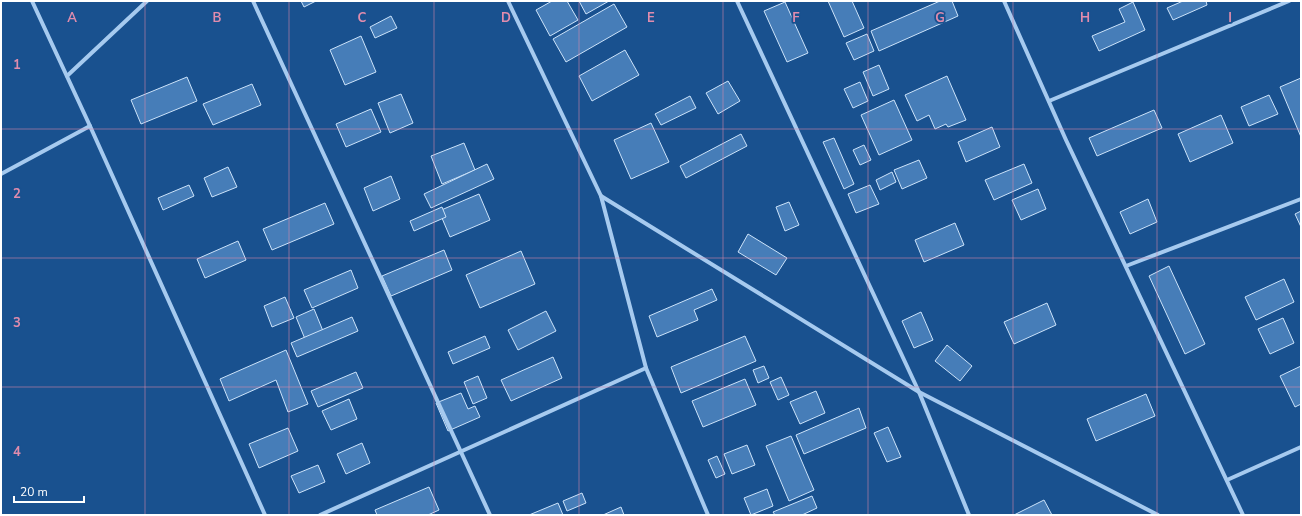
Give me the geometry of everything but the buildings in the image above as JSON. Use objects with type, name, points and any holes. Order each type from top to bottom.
[{"type":"street","points":[[32,1],[90,126],[265,515]]},
{"type":"street","points":[[67,76],[147,1]]},
{"type":"street","points":[[253,1],[490,515]]},
{"type":"street","points":[[508,1],[601,196],[646,368],[708,515]]},
{"type":"street","points":[[737,1],[919,392],[969,515]]},
{"type":"street","points":[[1004,1],[1049,101],[1243,515]]},
{"type":"street","points":[[1049,101],[1289,1]]},
{"type":"street","points":[[1,174],[90,126]]},
{"type":"street","points":[[601,196],[919,392],[1158,515]]},
{"type":"street","points":[[1126,266],[1301,199]]},
{"type":"street","points":[[320,515],[646,368]]},
{"type":"street","points":[[1227,480],[1301,447]]}]
